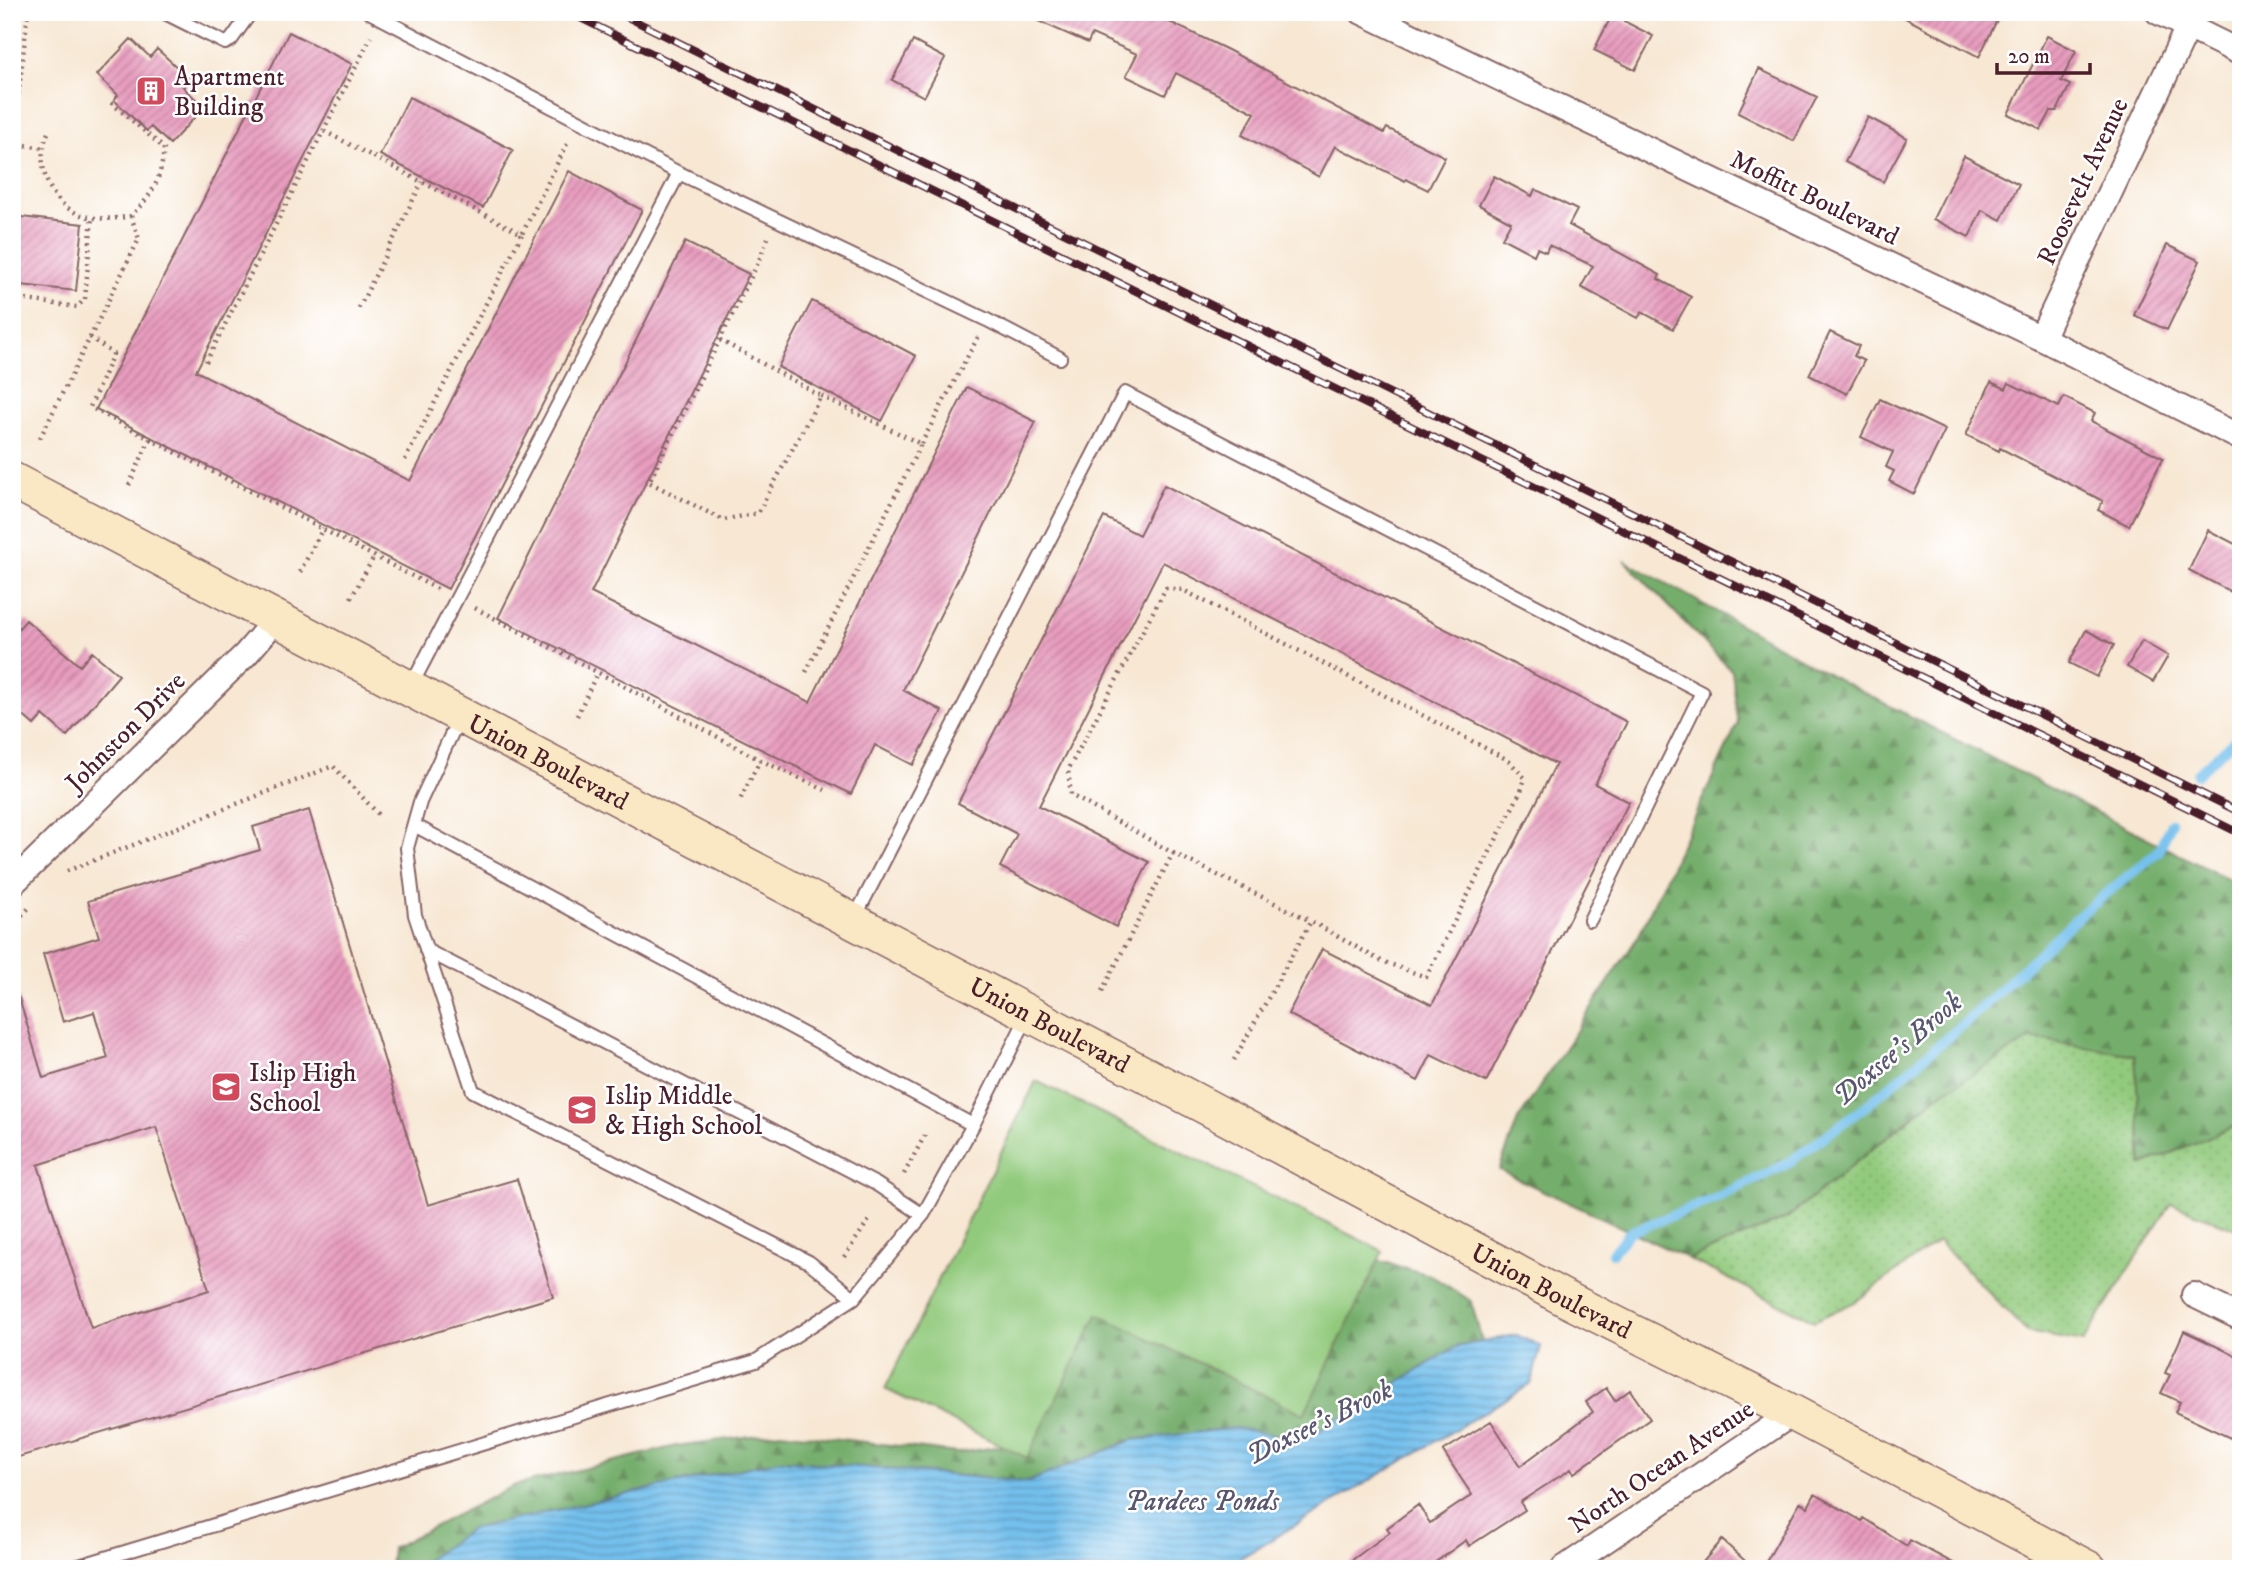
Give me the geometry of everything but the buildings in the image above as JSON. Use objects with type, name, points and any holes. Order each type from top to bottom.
[{"type":"main road","name":"Union Boulevard","points":[[12,480],[1566,1299],[1793,1413],[2089,1569]]},
{"type":"street","name":"Moffitt Boulevard","points":[[1362,12],[2041,338],[2241,438]]},
{"type":"street","points":[[2158,12],[2192,20],[2241,53]]},
{"type":"street","name":"Roosevelt Avenue","points":[[2041,338],[2192,20]]},
{"type":"street","name":"Johnston Drive","points":[[12,884],[246,654],[277,618]]},
{"type":"street","points":[[2194,1295],[2241,1318]]},
{"type":"street","name":"North Ocean Avenue","points":[[1563,1569],[1793,1413]]},
{"type":"lane","points":[[163,12],[225,43],[231,40],[251,12]]},
{"type":"lane","points":[[375,15],[679,173],[987,320],[1060,358]]},
{"type":"lane","points":[[409,688],[679,173]]},
{"type":"lane","points":[[853,921],[1125,393],[1702,692],[1590,920]]},
{"type":"lane","points":[[461,715],[420,802],[407,848],[415,915],[473,1091],[809,1262],[854,1298]]},
{"type":"lane","points":[[414,825],[973,1125]]},
{"type":"lane","points":[[426,950],[876,1184],[923,1215]]},
{"type":"lane","points":[[69,1569],[756,1362],[854,1298],[923,1215],[973,1125],[1029,1014]]},
{"type":"path","points":[[28,12],[13,143],[43,148]]},
{"type":"path","points":[[206,362],[324,131],[375,15]]},
{"type":"path","points":[[48,133],[43,148],[46,181],[54,195],[66,207],[82,216],[117,219],[131,216],[150,198],[162,163],[164,148],[108,100]]},
{"type":"path","points":[[405,460],[579,120]]},
{"type":"path","points":[[324,131],[523,234]]},
{"type":"path","points":[[359,308],[422,182]]},
{"type":"path","points":[[40,438],[139,239],[131,216]]},
{"type":"path","points":[[12,298],[77,307],[85,299],[92,217]]},
{"type":"path","points":[[775,220],[757,265],[649,482],[723,520],[758,513],[821,396]]},
{"type":"path","points":[[806,672],[987,320]]},
{"type":"path","points":[[90,337],[113,354],[90,407],[760,760],[825,790]]},
{"type":"path","points":[[720,340],[821,396],[921,444]]},
{"type":"path","points":[[129,485],[150,439]]},
{"type":"path","points":[[300,572],[323,528]]},
{"type":"path","points":[[351,598],[375,555]]},
{"type":"path","points":[[1166,588],[1183,590],[1508,760],[1525,778],[1521,791],[1426,977],[1379,960],[1311,921],[1173,853],[1071,795],[1068,770],[1166,588]]},
{"type":"path","points":[[577,716],[597,673]]},
{"type":"path","points":[[739,802],[760,760]]},
{"type":"path","points":[[58,879],[67,870],[333,766],[380,817]]},
{"type":"path","points":[[1102,991],[1173,853]]},
{"type":"path","points":[[12,925],[31,906]]},
{"type":"path","points":[[1234,1060],[1311,921]]},
{"type":"path","points":[[904,1174],[925,1135]]},
{"type":"path","points":[[844,1257],[869,1220]]},
{"type":"green space","points":[[1624,560],[1845,683],[2241,886],[2240,1124],[2142,1165],[2135,1055],[2032,1038],[1940,1094],[1787,1218],[1689,1259],[1499,1170],[1518,1120],[1639,935],[1738,723],[1732,671]]},
{"type":"green space","points":[[2032,1038],[2135,1055],[2143,1165],[2241,1122],[2241,1231],[2171,1203],[2083,1342],[2027,1332],[1938,1241],[1855,1302],[1814,1321],[1689,1259],[1787,1218],[1940,1094]]},
{"type":"green space","points":[[1036,1081],[1383,1251],[1304,1414],[1098,1314],[1027,1458],[885,1389]]},
{"type":"green space","points":[[1370,1258],[1430,1275],[1471,1301],[1482,1342],[1456,1347],[1303,1440],[1235,1428],[1132,1440],[1028,1482],[781,1460],[472,1529],[414,1569],[390,1569],[392,1548],[513,1486],[676,1446],[781,1432],[957,1453],[1022,1443],[1084,1317],[1110,1309]]},
{"type":"water","name":"Pardees Ponds","points":[[1516,1335],[1541,1346],[1531,1384],[1222,1569],[414,1569],[471,1529],[781,1460],[1028,1482],[1132,1440],[1235,1428],[1303,1440],[1456,1347]]},
{"type":"waterway","name":"Doxsee's Brook","points":[[2197,774],[2241,734]]},
{"type":"waterway","name":"Doxsee's Brook","points":[[1612,1253],[1630,1232],[1712,1200],[1787,1164],[1866,1106],[1967,1021],[2080,915],[2159,851],[2171,823]]},
{"type":"railway","points":[[568,12],[2241,834]]},
{"type":"railway","points":[[617,12],[2241,813]]},
{"type":"place","name":"Apartment Building","points":[[151,91]]},
{"type":"place","name":"Islip High School","points":[[226,1087]]},
{"type":"place","name":"Islip Middle & High School","points":[[582,1110]]}]
